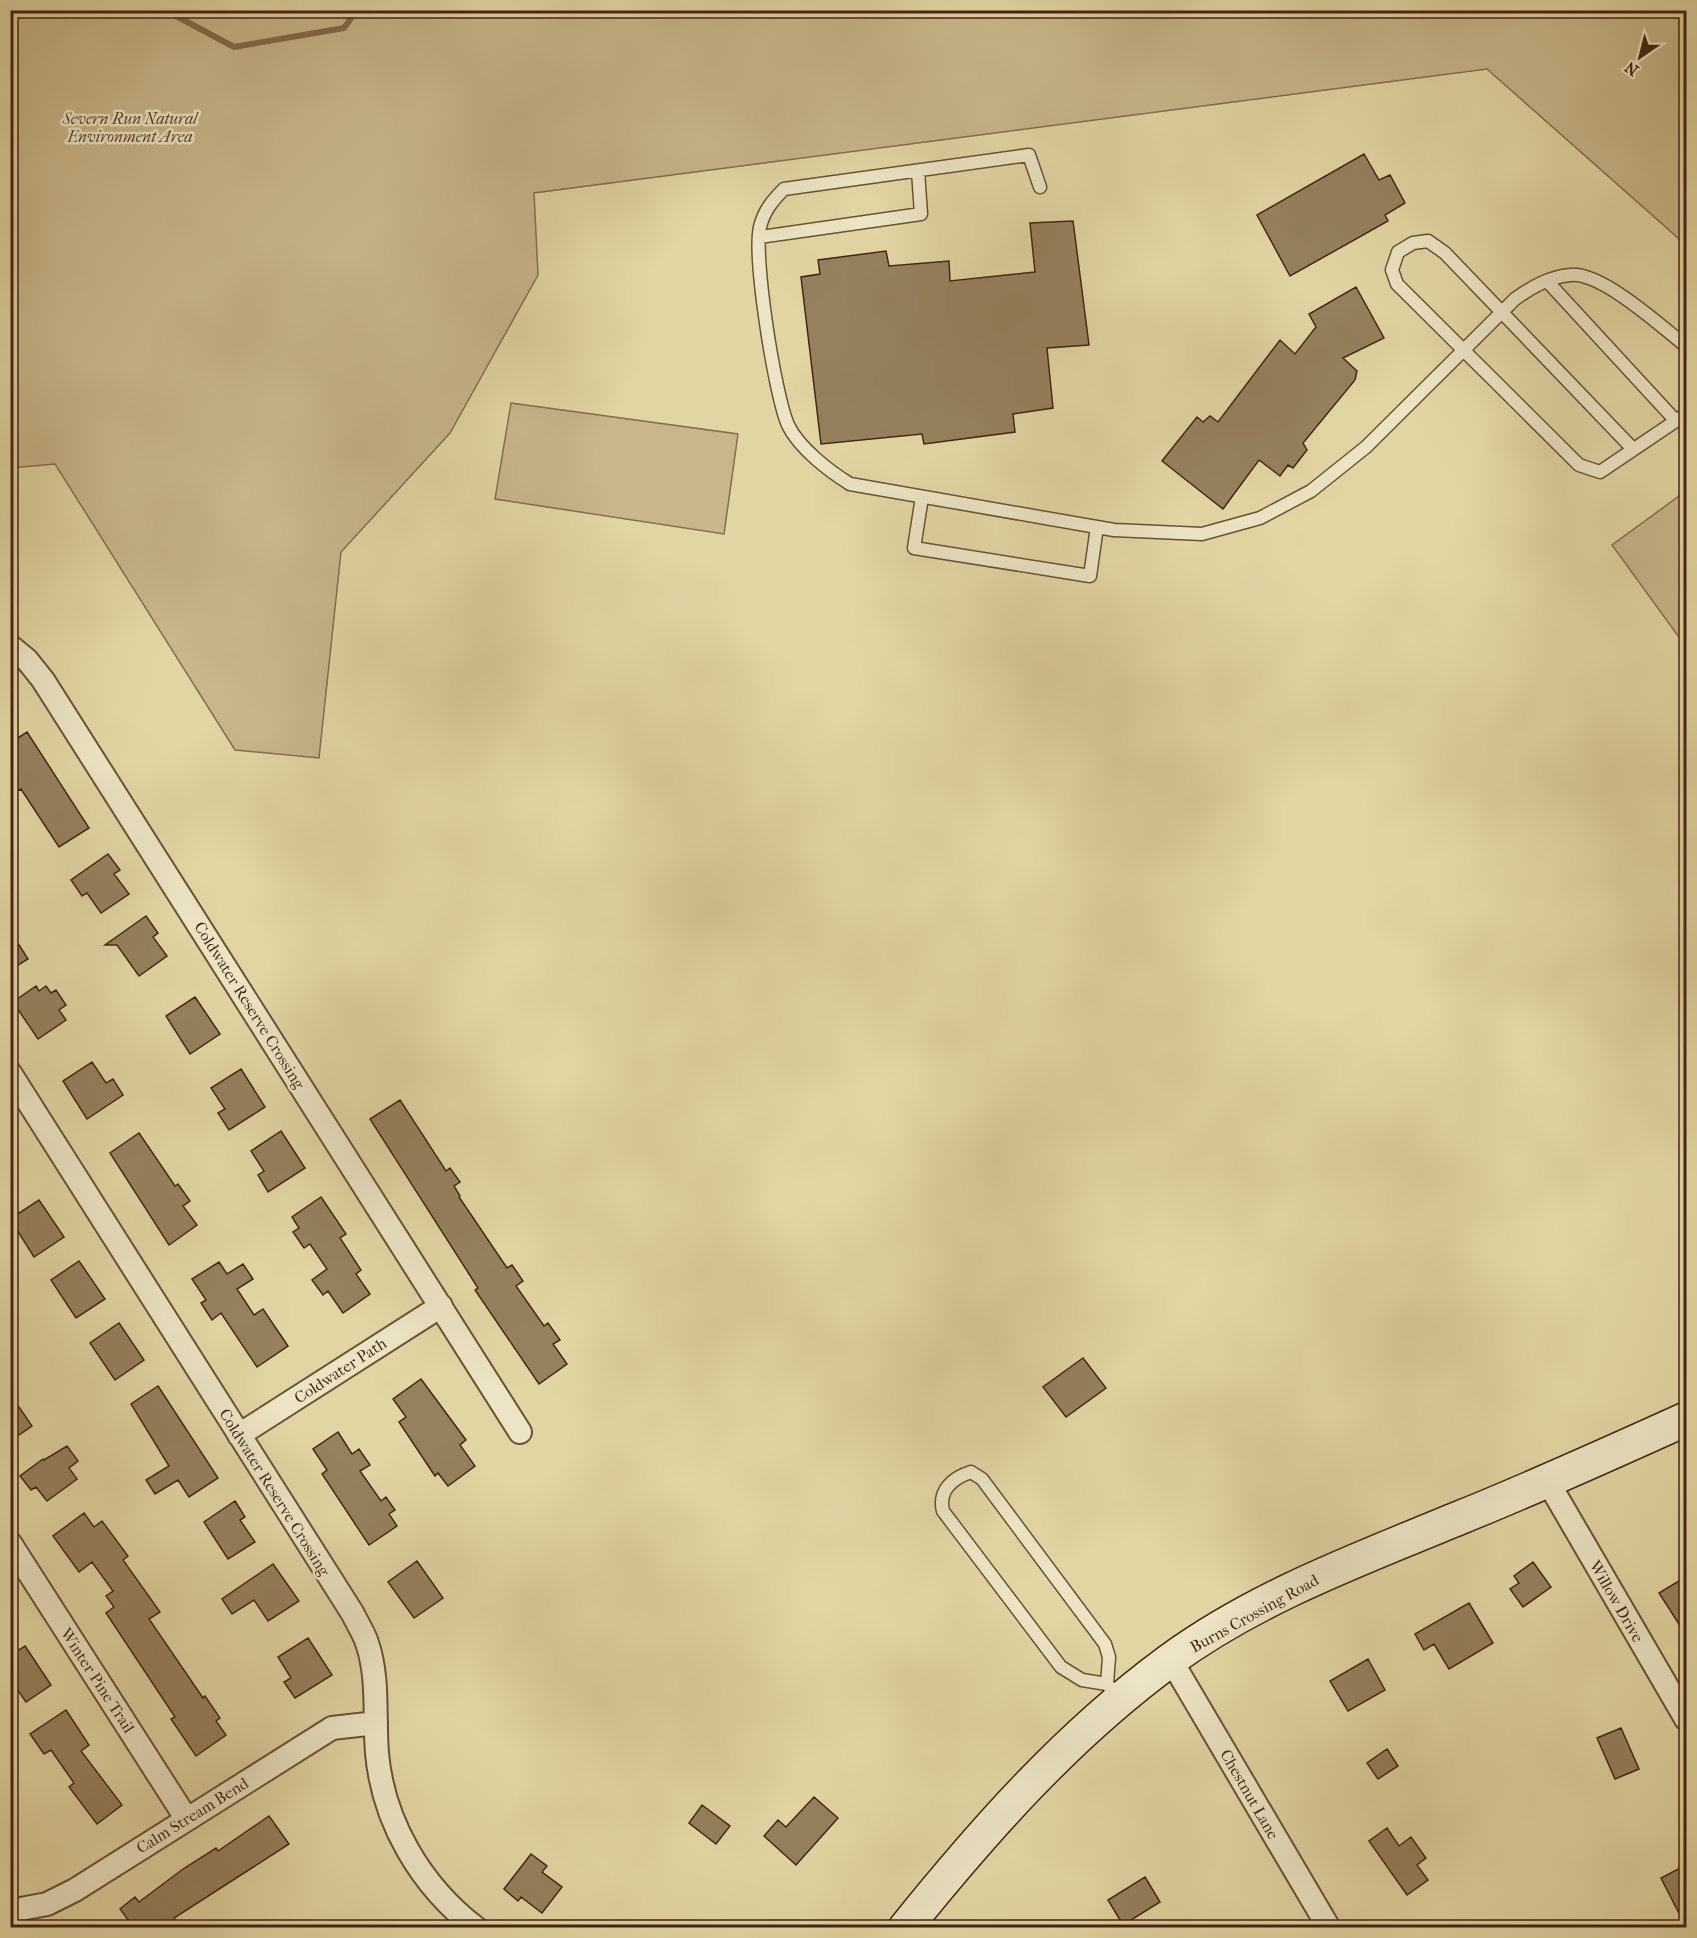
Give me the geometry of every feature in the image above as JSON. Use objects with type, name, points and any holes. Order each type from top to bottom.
[{"type":"street","name":"Coldwater Reserve Crossing","points":[[10,646],[27,660],[43,680],[520,1432]]},
{"type":"street","name":"Coldwater Reserve Crossing","points":[[10,1073],[353,1614],[367,1642],[372,1664],[377,1755],[387,1802],[401,1839],[439,1893],[476,1928]]},
{"type":"street","name":"Coldwater Path","points":[[239,1435],[441,1306]]},
{"type":"street","name":"Burns Crossing Road","points":[[905,1928],[960,1859],[1113,1691],[1171,1660],[1276,1597],[1349,1563],[1548,1482],[1686,1419]]},
{"type":"street","name":"Willow Drive","points":[[1548,1482],[1686,1719]]},
{"type":"street","name":"Winter Pine Trail","points":[[10,1543],[186,1818]]},
{"type":"street","name":"Chestnut Lane","points":[[1171,1660],[1329,1928]]},
{"type":"street","name":"Calm Stream Bend","points":[[10,1911],[47,1904],[332,1728],[376,1723]]},
{"type":"lane","points":[[1040,187],[1029,155],[784,189],[769,204],[760,228],[759,257],[778,399],[789,428],[824,468],[850,484],[922,497],[1097,527],[1202,534],[1260,518],[1311,491],[1366,447],[1515,298],[1538,283],[1572,274],[1608,286],[1686,346]]},
{"type":"lane","points":[[760,237],[921,214],[918,171]]},
{"type":"lane","points":[[1546,281],[1681,417],[1600,472],[1579,465],[1397,284],[1392,270],[1398,252],[1413,243],[1428,241],[1445,252],[1633,449]]},
{"type":"lane","points":[[922,497],[914,548],[1090,576],[1097,527]]},
{"type":"lane","points":[[971,1472],[982,1479],[1105,1644],[1113,1691],[1091,1683],[1061,1667],[943,1511],[940,1500],[944,1490],[961,1476],[971,1472]]},
{"type":"green space","name":"Severn Run Natural Environment Area","points":[[11,10],[1686,11],[1686,245],[1487,69],[534,193],[538,275],[450,433],[341,552],[319,758],[235,750],[55,464],[11,468]]},
{"type":"green space","points":[[511,403],[738,434],[724,534],[495,499]]},
{"type":"green space","points":[[1686,491],[1686,647],[1612,545]]},
{"type":"building","points":[[1364,154],[1379,180],[1390,175],[1405,203],[1385,215],[1388,221],[1290,276],[1257,215]]},
{"type":"building","points":[[1073,221],[1089,345],[1047,348],[1053,408],[1013,414],[1015,432],[924,444],[922,434],[821,444],[801,277],[820,274],[818,260],[886,251],[889,266],[949,261],[950,281],[1035,272],[1030,223]]},
{"type":"building","points":[[1356,287],[1384,338],[1343,358],[1357,371],[1355,380],[1303,443],[1307,450],[1293,468],[1288,465],[1280,476],[1259,460],[1223,509],[1162,461],[1197,417],[1203,422],[1210,416],[1218,422],[1280,340],[1295,354],[1316,327],[1309,314]]},
{"type":"building","points":[[27,732],[89,828],[59,847],[21,789],[10,795],[10,743]]},
{"type":"building","points":[[108,854],[120,870],[114,874],[129,894],[101,913],[87,893],[82,896],[71,880]]},
{"type":"building","points":[[146,916],[158,933],[153,937],[167,956],[139,976],[117,945],[105,945]]},
{"type":"building","points":[[10,931],[28,959],[10,970]]},
{"type":"building","points":[[36,986],[39,991],[46,986],[51,993],[56,990],[66,1005],[59,1010],[66,1020],[38,1039],[13,1002]]},
{"type":"building","points":[[195,997],[220,1034],[190,1054],[166,1016]]},
{"type":"building","points":[[92,1062],[106,1083],[113,1079],[123,1095],[87,1119],[63,1081]]},
{"type":"building","points":[[241,1069],[265,1107],[229,1130],[218,1113],[225,1109],[211,1088]]},
{"type":"building","points":[[400,1100],[446,1171],[450,1168],[460,1182],[454,1186],[459,1197],[507,1268],[512,1265],[523,1281],[516,1286],[544,1326],[548,1323],[560,1340],[553,1344],[567,1364],[539,1384],[475,1290],[478,1288],[370,1119]]},
{"type":"building","points":[[281,1131],[305,1168],[268,1192],[258,1175],[264,1171],[251,1151]]},
{"type":"building","points":[[139,1133],[175,1186],[178,1184],[190,1201],[183,1206],[197,1225],[169,1245],[110,1153]]},
{"type":"building","points":[[321,1197],[346,1234],[340,1238],[361,1270],[356,1274],[370,1294],[343,1313],[328,1291],[323,1295],[312,1280],[327,1269],[310,1244],[304,1248],[293,1232],[299,1228],[292,1217]]},
{"type":"building","points":[[39,1200],[64,1237],[34,1257],[10,1219]]},
{"type":"building","points":[[79,1261],[105,1299],[76,1318],[51,1280]]},
{"type":"building","points":[[219,1262],[227,1274],[243,1264],[253,1279],[237,1289],[254,1315],[263,1309],[288,1346],[257,1367],[221,1313],[212,1320],[201,1303],[206,1300],[192,1279]]},
{"type":"building","points":[[119,1323],[144,1360],[115,1380],[90,1343]]},
{"type":"building","points":[[1083,1358],[1106,1388],[1066,1417],[1043,1387]]},
{"type":"building","points":[[421,1379],[466,1440],[460,1445],[475,1466],[448,1486],[438,1473],[435,1476],[399,1422],[406,1417],[393,1399]]},
{"type":"building","points":[[158,1386],[218,1478],[189,1497],[178,1480],[155,1494],[146,1480],[169,1466],[131,1404]]},
{"type":"building","points":[[10,1394],[32,1426],[10,1441]]},
{"type":"building","points":[[338,1432],[352,1454],[359,1449],[370,1465],[360,1471],[381,1501],[386,1497],[395,1510],[389,1514],[397,1526],[369,1545],[322,1474],[327,1470],[313,1449]]},
{"type":"building","points":[[67,1446],[78,1461],[69,1468],[77,1479],[47,1501],[36,1487],[31,1490],[20,1476],[43,1459]]},
{"type":"building","points":[[235,1501],[245,1517],[240,1520],[255,1542],[228,1559],[204,1522]]},
{"type":"building","points":[[84,1513],[94,1527],[102,1521],[128,1556],[123,1560],[160,1612],[149,1619],[203,1698],[205,1696],[220,1718],[216,1721],[226,1735],[196,1756],[171,1719],[175,1717],[106,1613],[114,1607],[106,1596],[113,1591],[92,1562],[79,1572],[53,1536]]},
{"type":"building","points":[[417,1561],[443,1598],[414,1618],[388,1582]]},
{"type":"building","points":[[1533,1562],[1551,1587],[1523,1607],[1510,1589],[1519,1583],[1514,1576]]},
{"type":"building","points":[[273,1564],[299,1601],[268,1621],[254,1600],[232,1614],[222,1599]]},
{"type":"building","points":[[1682,1579],[1686,1587],[1686,1635],[1659,1593]]},
{"type":"building","points":[[1469,1603],[1493,1643],[1449,1669],[1434,1644],[1424,1650],[1415,1634]]},
{"type":"building","points":[[308,1638],[332,1675],[295,1698],[284,1682],[291,1678],[278,1657]]},
{"type":"building","points":[[25,1646],[51,1685],[26,1702],[10,1679],[10,1656]]},
{"type":"building","points":[[1368,1659],[1385,1690],[1348,1711],[1330,1681]]},
{"type":"building","points":[[66,1710],[89,1745],[81,1751],[122,1805],[97,1824],[69,1787],[74,1783],[51,1750],[44,1754],[30,1734]]},
{"type":"building","points":[[1621,1728],[1639,1769],[1615,1779],[1597,1738]]},
{"type":"building","points":[[1387,1749],[1398,1766],[1378,1779],[1367,1763]]},
{"type":"building","points":[[814,1797],[838,1818],[796,1865],[764,1836],[778,1820],[786,1827]]},
{"type":"building","points":[[702,1805],[730,1826],[716,1844],[689,1823]]},
{"type":"building","points":[[269,1816],[289,1844],[174,1918],[181,1928],[134,1928],[120,1909],[135,1897],[139,1902],[183,1869],[216,1848],[218,1851]]},
{"type":"building","points":[[1387,1828],[1399,1846],[1411,1837],[1426,1858],[1417,1865],[1428,1880],[1407,1895],[1369,1841]]},
{"type":"building","points":[[531,1854],[547,1866],[542,1872],[562,1887],[542,1913],[521,1897],[518,1901],[504,1889]]},
{"type":"building","points":[[1686,1865],[1686,1927],[1661,1878]]},
{"type":"building","points":[[1145,1877],[1160,1902],[1123,1925],[1108,1900]]},
{"type":"waterway","points":[[165,10],[234,47],[344,28],[357,10]]}]
